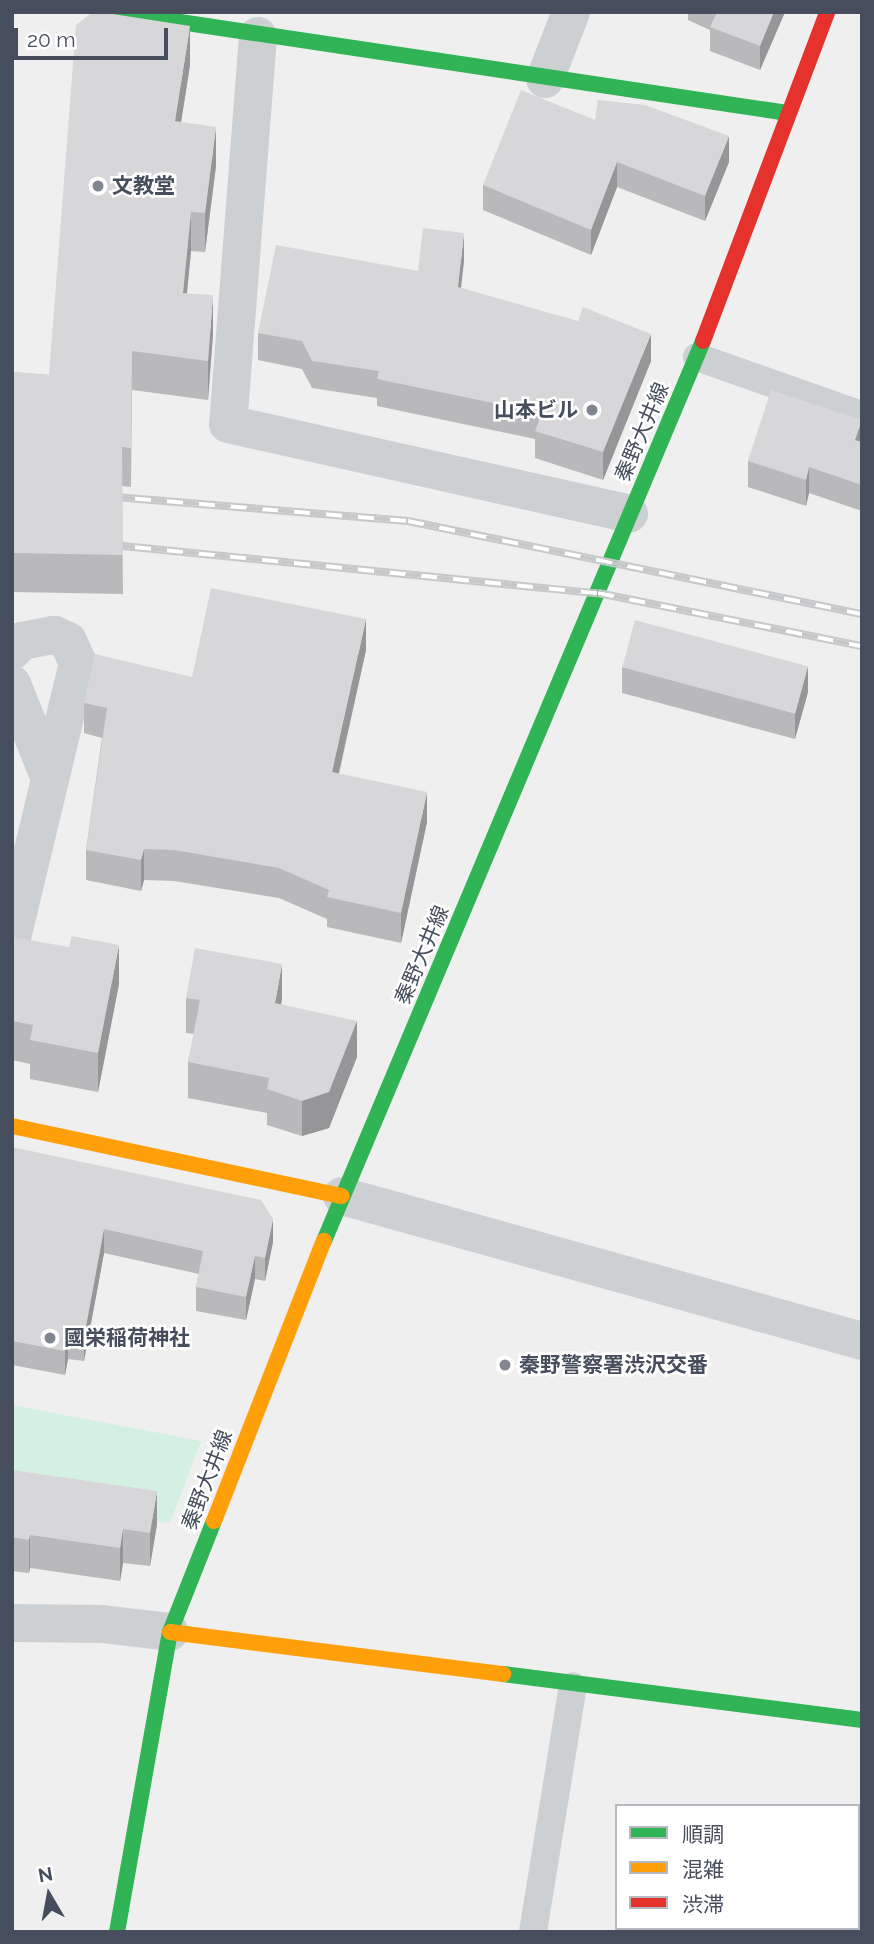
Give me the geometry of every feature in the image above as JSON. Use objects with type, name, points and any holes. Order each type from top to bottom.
[{"type":"main road","points":[[114,12],[258,36],[788,113]]},
{"type":"main road","name":"秦野大井線","points":[[117,1932],[170,1632],[342,1196],[697,356],[827,12]]},
{"type":"main road","points":[[12,1126],[342,1196]]},
{"type":"main road","points":[[170,1632],[573,1686],[862,1720]]},
{"type":"street","points":[[545,79],[571,12]]},
{"type":"street","points":[[258,36],[228,424],[629,514]]},
{"type":"street","points":[[12,938],[48,774],[78,663],[68,641],[54,635],[13,657],[48,774]]},
{"type":"street","points":[[342,1196],[862,1341]]},
{"type":"street","points":[[12,1623],[102,1623],[170,1632]]},
{"type":"lane","points":[[697,356],[862,415]]},
{"type":"lane","points":[[533,1932],[573,1686]]},
{"type":"green space","points":[[12,1405],[201,1441],[170,1523],[12,1501]]},
{"type":"building","points":[[93,12],[190,26],[175,121],[216,127],[205,213],[191,212],[183,293],[213,295],[208,361],[132,351],[131,448],[122,447],[123,555],[12,553],[12,372],[49,375],[76,25]]},
{"type":"building","points":[[717,12],[774,12],[760,46],[710,27]]},
{"type":"building","points":[[521,90],[595,120],[598,100],[645,105],[729,136],[705,196],[617,162],[591,230],[483,185]]},
{"type":"building","points":[[423,228],[464,233],[458,287],[578,321],[583,307],[651,334],[603,452],[535,431],[542,413],[377,379],[379,371],[312,361],[302,341],[258,333],[276,245],[418,271]]},
{"type":"building","points":[[771,390],[862,420],[855,440],[862,442],[862,485],[809,467],[806,480],[748,461]]},
{"type":"building","points":[[211,588],[366,619],[332,772],[427,792],[401,913],[327,897],[329,890],[279,868],[174,850],[144,849],[141,860],[86,850],[107,708],[84,703],[95,654],[192,677]]},
{"type":"building","points":[[635,620],[808,666],[795,714],[622,667]]},
{"type":"building","points":[[72,936],[119,945],[98,1053],[30,1040],[33,1025],[12,1021],[12,937],[69,947]]},
{"type":"building","points":[[195,948],[282,964],[275,1003],[357,1021],[329,1092],[302,1101],[267,1089],[269,1078],[188,1062],[200,1000],[186,998]]},
{"type":"building","points":[[12,1147],[261,1200],[273,1219],[265,1258],[255,1256],[246,1297],[196,1287],[203,1251],[104,1229],[84,1337],[68,1335],[65,1351],[12,1341]]},
{"type":"building","points":[[12,1470],[157,1491],[150,1533],[123,1529],[120,1548],[30,1535],[29,1540],[12,1537]]},
{"type":"railway","points":[[103,496],[408,521],[862,614]]},
{"type":"railway","points":[[103,544],[598,593],[862,646]]},
{"type":"traffic: fast","points":[[114,12],[787,113]]},
{"type":"traffic: fast","points":[[324,1241],[703,341]]},
{"type":"traffic: fast","points":[[117,1932],[170,1632],[214,1521]]},
{"type":"traffic: fast","points":[[503,1674],[862,1720]]},
{"type":"traffic: slow","points":[[12,1126],[342,1196]]},
{"type":"traffic: slow","points":[[214,1521],[324,1241]]},
{"type":"traffic: slow","points":[[170,1632],[503,1674]]},
{"type":"traffic: jam","points":[[703,341],[827,12]]},
{"type":"place","name":"文教堂","points":[[98,186]]},
{"type":"place","name":"山本ビル","points":[[592,410]]},
{"type":"place","name":"國栄稲荷神社","points":[[50,1338]]},
{"type":"place","name":"秦野警察署渋沢交番","points":[[505,1365]]}]
